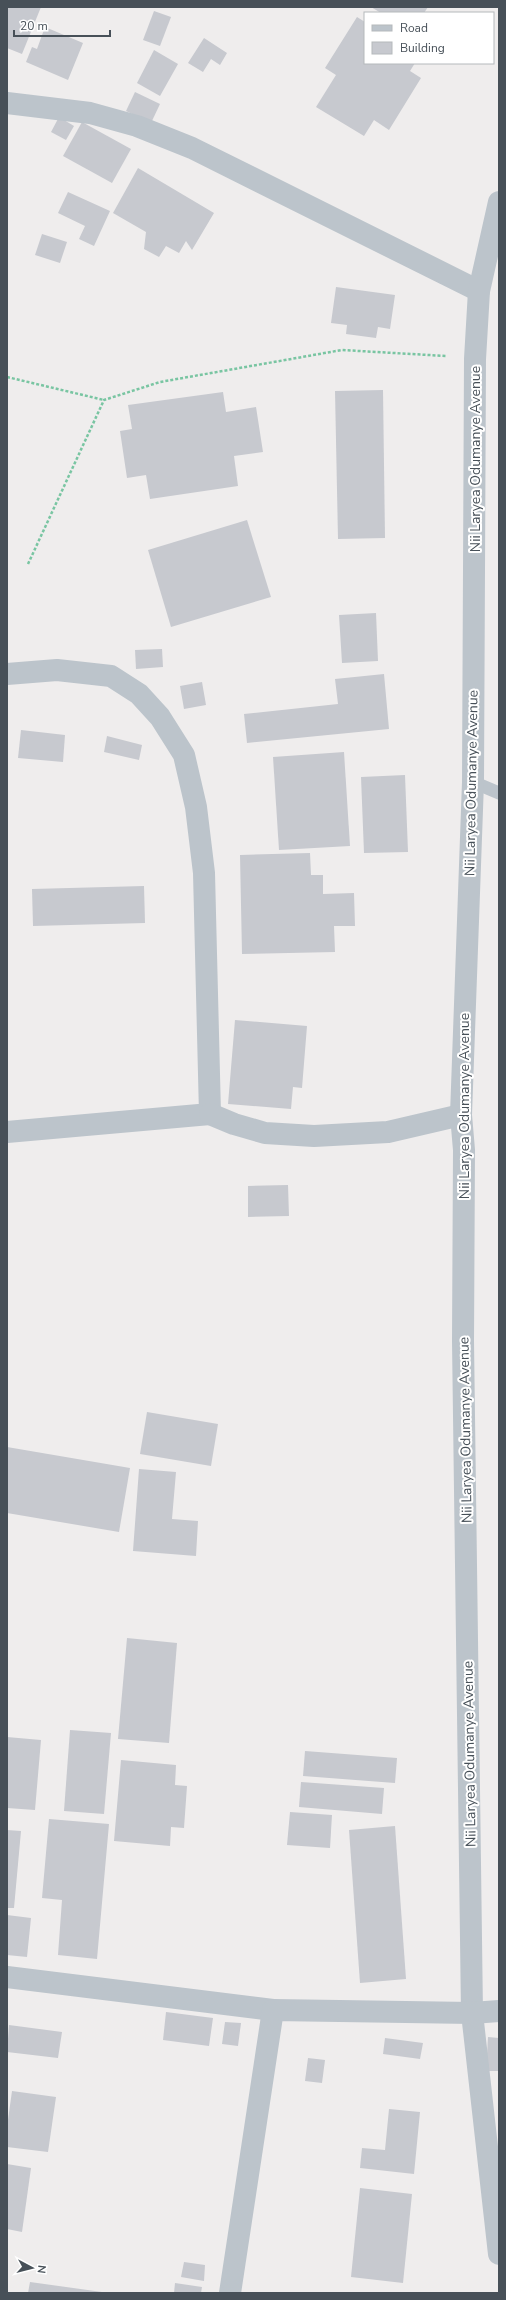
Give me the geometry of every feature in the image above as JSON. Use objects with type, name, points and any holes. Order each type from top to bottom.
[{"type":"street","points":[[7,103],[90,113],[136,126],[178,143],[479,291]]},
{"type":"street","name":"Nii Laryea Odumanye Avenue","points":[[499,202],[479,291],[475,359],[473,782],[461,1115],[464,1150],[463,1341],[472,2013],[499,2254]]},
{"type":"street","points":[[7,674],[57,670],[111,676],[139,694],[160,717],[184,755],[196,807],[204,873],[210,1114]]},
{"type":"street","points":[[7,1132],[210,1114],[234,1124],[265,1133],[314,1136],[388,1132],[461,1115]]},
{"type":"street","points":[[7,1978],[273,2010],[472,2013],[499,2011]]},
{"type":"street","points":[[230,2293],[273,2010]]},
{"type":"lane","points":[[473,782],[499,793]]},
{"type":"path","points":[[7,377],[104,400],[160,382],[342,350],[475,359]]},
{"type":"path","points":[[28,564],[104,400]]},
{"type":"building","points":[[7,7],[41,7],[22,54],[7,48]]},
{"type":"building","points":[[371,7],[428,7],[425,12],[379,12]]},
{"type":"building","points":[[154,11],[171,17],[160,46],[143,40]]},
{"type":"building","points":[[357,17],[364,21],[364,64],[414,64],[410,71],[421,78],[389,130],[374,120],[364,136],[316,107],[336,75],[325,68]]},
{"type":"building","points":[[45,27],[83,43],[68,80],[26,62],[32,47],[37,49]]},
{"type":"building","points":[[204,38],[227,53],[220,65],[211,59],[203,72],[188,63]]},
{"type":"building","points":[[154,50],[178,64],[160,96],[137,83]]},
{"type":"building","points":[[135,92],[160,104],[151,123],[126,111]]},
{"type":"building","points":[[59,117],[74,126],[66,140],[51,132]]},
{"type":"building","points":[[82,122],[131,149],[112,183],[63,156]]},
{"type":"building","points":[[138,168],[214,213],[192,250],[186,241],[179,253],[166,246],[159,257],[144,249],[146,232],[113,213]]},
{"type":"building","points":[[68,192],[110,211],[94,246],[79,239],[85,226],[58,213]]},
{"type":"building","points":[[42,234],[67,242],[60,263],[35,255]]},
{"type":"building","points":[[336,287],[395,295],[390,329],[378,327],[376,338],[346,334],[347,325],[331,323]]},
{"type":"building","points":[[383,390],[385,538],[338,539],[335,391]]},
{"type":"building","points":[[223,392],[226,412],[256,407],[263,452],[234,456],[238,486],[150,499],[146,475],[127,478],[120,431],[132,429],[128,405]]},
{"type":"building","points":[[247,520],[271,597],[171,627],[148,550]]},
{"type":"building","points":[[376,613],[378,661],[342,663],[339,615]]},
{"type":"building","points":[[162,649],[163,667],[136,669],[135,650]]},
{"type":"building","points":[[384,674],[389,729],[247,743],[244,714],[338,704],[335,679]]},
{"type":"building","points":[[202,682],[206,705],[184,709],[180,686]]},
{"type":"building","points":[[21,730],[65,735],[63,762],[18,758]]},
{"type":"building","points":[[107,736],[142,745],[139,760],[104,752]]},
{"type":"building","points":[[344,752],[350,846],[279,850],[273,757]]},
{"type":"building","points":[[405,775],[408,852],[364,853],[361,777]]},
{"type":"building","points":[[310,853],[311,875],[323,875],[323,894],[354,893],[355,926],[334,926],[335,952],[242,954],[240,855]]},
{"type":"building","points":[[144,886],[145,923],[33,926],[32,889]]},
{"type":"building","points":[[235,1020],[307,1026],[302,1088],[293,1087],[291,1109],[228,1104]]},
{"type":"building","points":[[288,1185],[289,1216],[248,1217],[248,1186]]},
{"type":"building","points":[[147,1412],[218,1424],[211,1466],[140,1454]]},
{"type":"building","points":[[7,1447],[130,1468],[119,1532],[7,1513]]},
{"type":"building","points":[[139,1469],[176,1472],[172,1519],[198,1521],[196,1556],[133,1551]]},
{"type":"building","points":[[127,1638],[177,1643],[169,1743],[118,1739]]},
{"type":"building","points":[[70,1730],[111,1733],[104,1814],[64,1811]]},
{"type":"building","points":[[7,1737],[41,1740],[35,1810],[7,1808]]},
{"type":"building","points":[[305,1751],[397,1758],[395,1783],[303,1776]]},
{"type":"building","points":[[121,1760],[176,1765],[175,1785],[187,1786],[184,1828],[171,1827],[170,1846],[114,1841]]},
{"type":"building","points":[[301,1782],[384,1788],[382,1814],[299,1807]]},
{"type":"building","points":[[290,1812],[332,1815],[330,1848],[287,1845]]},
{"type":"building","points":[[49,1819],[109,1824],[97,1959],[58,1955],[62,1900],[42,1898]]},
{"type":"building","points":[[395,1826],[406,1979],[360,1983],[349,1830]]},
{"type":"building","points":[[7,1830],[21,1831],[14,1908],[7,1908]]},
{"type":"building","points":[[7,1915],[31,1918],[27,1957],[7,1955]]},
{"type":"building","points":[[166,2012],[213,2018],[209,2046],[163,2040]]},
{"type":"building","points":[[225,2022],[241,2023],[238,2046],[222,2044]]},
{"type":"building","points":[[9,2025],[62,2032],[58,2058],[7,2052]]},
{"type":"building","points":[[488,2037],[499,2038],[499,2071],[486,2071]]},
{"type":"building","points":[[385,2038],[423,2043],[420,2059],[383,2054]]},
{"type":"building","points":[[308,2058],[325,2060],[322,2083],[305,2081]]},
{"type":"building","points":[[12,2091],[56,2097],[48,2152],[7,2147],[7,2127]]},
{"type":"building","points":[[389,2109],[420,2112],[414,2174],[360,2168],[362,2148],[385,2150]]},
{"type":"building","points":[[7,2164],[31,2168],[22,2232],[7,2229]]},
{"type":"building","points":[[360,2188],[412,2194],[403,2283],[351,2277]]},
{"type":"building","points":[[184,2262],[205,2265],[204,2281],[181,2277]]},
{"type":"building","points":[[30,2282],[102,2292],[102,2293],[28,2293]]},
{"type":"building","points":[[175,2283],[202,2287],[201,2293],[174,2293]]}]
